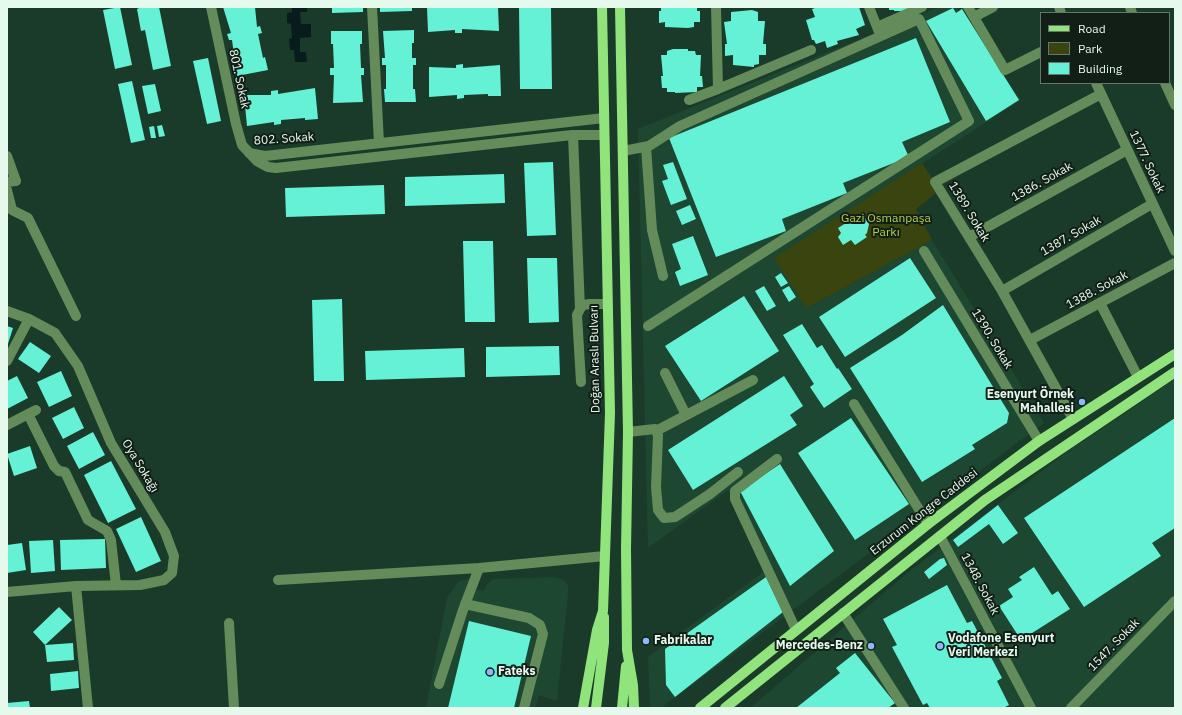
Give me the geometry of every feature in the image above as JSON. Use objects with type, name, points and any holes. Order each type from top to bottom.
[{"type":"main road","name":"Doğan Araslı Bulvarı","points":[[583,708],[597,630],[603,611],[610,413],[602,7]]},
{"type":"main road","points":[[620,7],[628,432],[626,549],[627,650],[622,708]]},
{"type":"main road","name":"Erzurum Kongre Caddesi","points":[[700,708],[928,524],[1039,441],[1175,354]]},
{"type":"main road","points":[[725,708],[985,500],[1174,375]]},
{"type":"main road","points":[[596,708],[604,638],[603,611]]},
{"type":"main road","points":[[627,650],[633,685],[634,708]]},
{"type":"street","name":"801. Sokak","points":[[211,7],[236,124],[242,145],[249,153]]},
{"type":"street","points":[[372,7],[378,143]]},
{"type":"street","points":[[716,7],[718,89]]},
{"type":"street","points":[[869,7],[879,32]]},
{"type":"street","points":[[623,152],[646,147],[680,126],[879,32],[922,7]]},
{"type":"street","points":[[968,7],[1005,70],[1040,52]]},
{"type":"street","points":[[974,17],[993,7]]},
{"type":"street","points":[[648,326],[969,121],[919,19],[879,32]]},
{"type":"street","points":[[689,100],[811,50]]},
{"type":"street","name":"1377. Sokak","points":[[1096,84],[1175,251]]},
{"type":"street","points":[[1165,84],[1175,105]]},
{"type":"street","name":"1389. Sokak","points":[[1073,418],[1002,291],[935,182],[1101,94]]},
{"type":"street","name":"802. Sokak","points":[[249,153],[265,156],[604,118]]},
{"type":"street","name":"802. Sokak","points":[[249,153],[268,167],[276,168],[573,135],[604,135]]},
{"type":"street","points":[[573,135],[580,309],[578,315],[581,382]]},
{"type":"street","points":[[646,147],[652,230],[663,276]]},
{"type":"street","name":"1386. Sokak","points":[[969,237],[1127,150]]},
{"type":"street","points":[[7,157],[11,181]]},
{"type":"street","points":[[7,190],[9,210],[28,218],[76,316]]},
{"type":"street","name":"1387. Sokak","points":[[1002,291],[1152,204]]},
{"type":"street","name":"1390. Sokak","points":[[924,251],[1039,441]]},
{"type":"street","name":"1388. Sokak","points":[[1030,340],[1175,263]]},
{"type":"street","points":[[1100,303],[1138,377]]},
{"type":"street","points":[[580,309],[583,305],[607,304]]},
{"type":"street","name":"Oya Sokağı","points":[[7,311],[29,319],[55,333],[78,366],[111,442],[165,532],[174,556],[172,573],[164,580],[140,585],[76,586],[7,592]]},
{"type":"street","points":[[7,361],[29,319]]},
{"type":"street","points":[[665,373],[686,415]]},
{"type":"street","points":[[628,432],[651,429],[656,431],[753,380]]},
{"type":"street","points":[[854,404],[928,524]]},
{"type":"street","points":[[7,425],[32,412],[54,466],[58,471],[64,472],[88,520],[107,531],[111,540],[116,585]]},
{"type":"street","points":[[656,431],[658,435],[658,510],[664,518],[675,517],[710,494],[738,472]]},
{"type":"street","points":[[777,459],[735,491],[735,498],[796,630]]},
{"type":"street","name":"1348. Sokak","points":[[940,536],[1031,708]]},
{"type":"street","points":[[278,580],[479,568],[605,556]]},
{"type":"street","points":[[439,684],[465,604],[479,568]]},
{"type":"street","points":[[76,586],[88,708]]},
{"type":"street","name":"1547. Sokak","points":[[1071,708],[1175,601]]},
{"type":"street","points":[[465,604],[529,618],[540,625],[543,634],[524,708]]},
{"type":"street","points":[[842,614],[904,708]]},
{"type":"street","points":[[229,623],[234,708]]},
{"type":"shaded area","points":[[292,7],[307,7],[307,12],[300,12],[301,24],[311,24],[311,37],[300,38],[300,52],[306,52],[307,62],[295,62],[294,50],[290,50],[289,39],[292,38],[291,24],[287,23],[287,13],[292,12]]},
{"type":"shaded area","points":[[939,7],[957,7],[1021,100],[775,258],[807,308],[932,240],[1044,423],[661,708],[650,708],[648,657],[766,570],[728,490],[648,548],[638,129]]},
{"type":"shaded area","points":[[1175,379],[1175,708],[750,708],[906,574],[1060,457]]},
{"type":"shaded area","points":[[474,577],[474,589],[484,591],[487,584],[493,579],[555,577],[564,580],[568,586],[568,594],[557,701],[539,695],[535,708],[426,708],[447,598],[458,582]]},
{"type":"green space","name":"Gazi Osmanpaşa Parkı","points":[[922,163],[932,178],[936,193],[916,209],[932,240],[807,308],[774,258]]},
{"type":"building","points":[[120,7],[132,65],[115,69],[103,10]]},
{"type":"building","points":[[141,7],[159,7],[171,66],[153,70],[145,30],[141,31],[137,9]]},
{"type":"building","points":[[223,7],[255,7],[257,27],[260,26],[262,33],[258,34],[263,58],[265,57],[268,70],[237,76],[232,40],[229,40],[227,34],[231,33]]},
{"type":"building","points":[[332,7],[363,7],[363,12],[332,13]]},
{"type":"building","points":[[380,7],[412,7],[412,11],[380,12]]},
{"type":"building","points":[[427,7],[498,7],[499,31],[462,29],[462,33],[455,33],[455,30],[428,32]]},
{"type":"building","points":[[519,7],[551,7],[552,89],[520,89]]},
{"type":"building","points":[[661,7],[697,7],[697,11],[700,11],[700,22],[694,22],[694,27],[688,28],[665,27],[665,22],[659,23],[659,11],[661,11]]},
{"type":"building","points":[[818,7],[859,7],[865,25],[856,29],[859,35],[837,41],[838,44],[827,48],[825,41],[816,44],[814,40],[812,40],[806,20],[815,17],[812,9]]},
{"type":"building","points":[[889,7],[915,7],[910,11],[894,11],[889,10]]},
{"type":"building","points":[[953,8],[956,13],[962,9],[1019,100],[986,121],[926,21]]},
{"type":"building","points":[[752,10],[758,12],[758,21],[765,21],[763,44],[766,44],[766,55],[759,55],[759,64],[754,65],[754,67],[733,65],[733,55],[725,56],[725,44],[727,44],[724,22],[731,21],[731,12]]},
{"type":"building","points":[[414,30],[412,58],[416,58],[416,65],[413,65],[413,89],[415,89],[416,102],[385,102],[384,89],[386,89],[386,65],[382,65],[382,58],[385,58],[383,31]]},
{"type":"building","points":[[331,31],[362,31],[362,44],[360,44],[361,68],[364,68],[364,75],[361,75],[363,102],[333,103],[334,75],[330,75],[330,68],[334,68]]},
{"type":"building","points":[[916,38],[950,122],[902,142],[909,157],[843,183],[847,193],[782,219],[786,231],[716,257],[669,138]]},
{"type":"building","points":[[673,49],[688,49],[688,51],[695,51],[696,55],[701,55],[700,76],[702,76],[703,87],[697,87],[697,92],[675,93],[667,92],[667,88],[662,88],[661,76],[663,76],[661,55],[667,55],[667,51]]},
{"type":"building","points":[[208,58],[221,121],[207,124],[193,61]]},
{"type":"building","points":[[463,64],[463,68],[500,65],[501,96],[488,96],[488,94],[464,95],[464,98],[457,99],[457,95],[429,97],[429,67],[456,68],[456,65]]},
{"type":"building","points":[[132,81],[145,140],[131,143],[118,84]]},
{"type":"building","points":[[155,84],[161,111],[148,114],[142,86]]},
{"type":"building","points":[[315,88],[318,119],[305,120],[305,118],[281,120],[281,124],[274,125],[274,122],[247,126],[244,95],[271,95],[271,91],[278,90],[278,94]]},
{"type":"building","points":[[162,125],[165,136],[159,137],[157,126]]},
{"type":"building","points":[[154,126],[156,138],[151,138],[149,127]]},
{"type":"building","points":[[553,162],[556,235],[527,236],[524,163]]},
{"type":"building","points":[[673,162],[687,199],[671,205],[662,181],[668,179],[663,165]]},
{"type":"building","points":[[504,174],[505,203],[405,206],[405,177]]},
{"type":"building","points":[[384,185],[385,214],[286,217],[285,188]]},
{"type":"building","points":[[690,205],[696,219],[682,225],[676,211]]},
{"type":"building","points":[[862,213],[869,224],[865,235],[867,237],[855,245],[851,240],[843,245],[838,237],[841,233],[838,228]]},
{"type":"building","points":[[693,236],[708,275],[680,286],[675,272],[681,269],[672,244]]},
{"type":"building","points":[[463,241],[493,241],[495,322],[465,322]]},
{"type":"building","points":[[527,258],[557,258],[559,322],[529,323]]},
{"type":"building","points":[[910,258],[936,298],[845,357],[819,317]]},
{"type":"building","points":[[781,273],[788,283],[781,287],[775,277]]},
{"type":"building","points":[[764,286],[776,306],[767,311],[755,291]]},
{"type":"building","points":[[789,286],[796,297],[789,302],[782,290]]},
{"type":"building","points":[[744,296],[779,351],[701,401],[665,346]]},
{"type":"building","points":[[342,299],[344,381],[314,381],[312,300]]},
{"type":"building","points":[[943,305],[1009,413],[1007,423],[972,445],[975,449],[922,482],[850,368],[902,335]]},
{"type":"building","points":[[802,324],[817,348],[822,345],[852,389],[824,408],[810,387],[814,384],[783,335]]},
{"type":"building","points":[[7,326],[13,328],[7,347]]},
{"type":"building","points":[[30,342],[51,356],[39,373],[18,359]]},
{"type":"building","points":[[559,346],[560,375],[486,377],[486,347]]},
{"type":"building","points":[[464,348],[465,377],[366,380],[365,351]]},
{"type":"building","points":[[61,371],[72,396],[49,407],[37,382]]},
{"type":"building","points":[[17,376],[28,398],[7,409],[7,381]]},
{"type":"building","points":[[784,376],[803,406],[790,415],[797,425],[693,490],[668,450]]},
{"type":"building","points":[[74,407],[84,428],[63,439],[52,418]]},
{"type":"building","points":[[851,418],[909,504],[855,540],[798,453]]},
{"type":"building","points":[[1175,418],[1175,528],[1152,543],[1161,556],[1084,607],[1024,518]]},
{"type":"building","points":[[93,432],[105,455],[79,469],[67,446]]},
{"type":"building","points":[[30,446],[37,468],[14,476],[7,454]]},
{"type":"building","points":[[111,461],[136,509],[108,523],[84,475]]},
{"type":"building","points":[[780,464],[834,551],[790,586],[740,491]]},
{"type":"building","points":[[998,505],[1018,533],[1003,544],[989,524],[958,547],[953,540]]},
{"type":"building","points":[[141,517],[161,561],[136,572],[116,529]]},
{"type":"building","points":[[105,539],[106,568],[61,570],[60,540]]},
{"type":"building","points":[[53,540],[55,571],[31,573],[29,541]]},
{"type":"building","points":[[22,543],[26,570],[7,573],[7,545]]},
{"type":"building","points":[[944,558],[947,565],[929,579],[924,572],[940,559]]},
{"type":"building","points":[[1034,567],[1052,595],[1058,591],[1070,609],[1021,640],[999,606],[1013,597],[1008,589],[1022,580],[1019,577]]},
{"type":"building","points":[[766,577],[783,612],[675,697],[666,685],[665,649]]},
{"type":"building","name":"Vodafone Esenyurt Veri Merkezi","points":[[947,585],[967,623],[972,621],[1002,678],[997,681],[1009,705],[1003,708],[930,708],[927,703],[923,705],[892,647],[897,645],[883,619]]},
{"type":"building","points":[[59,607],[72,620],[45,645],[33,632]]},
{"type":"building","name":"Fateks","points":[[469,621],[531,636],[514,708],[448,708]]},
{"type":"building","points":[[73,643],[74,660],[47,662],[45,645]]},
{"type":"building","points":[[855,653],[895,703],[888,708],[796,708],[840,673],[836,668]]},
{"type":"building","points":[[78,671],[79,688],[51,691],[50,674]]},
{"type":"building","points":[[29,701],[30,708],[7,708],[7,703]]},
{"type":"place","name":"Esenyurt Örnek Mahallesi","points":[[1082,402]]},
{"type":"place","name":"Fabrikalar","points":[[646,641]]},
{"type":"place","name":"Mercedes-Benz","points":[[871,646]]},
{"type":"place","name":"Vodafone Esenyurt Veri Merkezi","points":[[940,646]]},
{"type":"place","name":"Fateks","points":[[490,672]]}]
